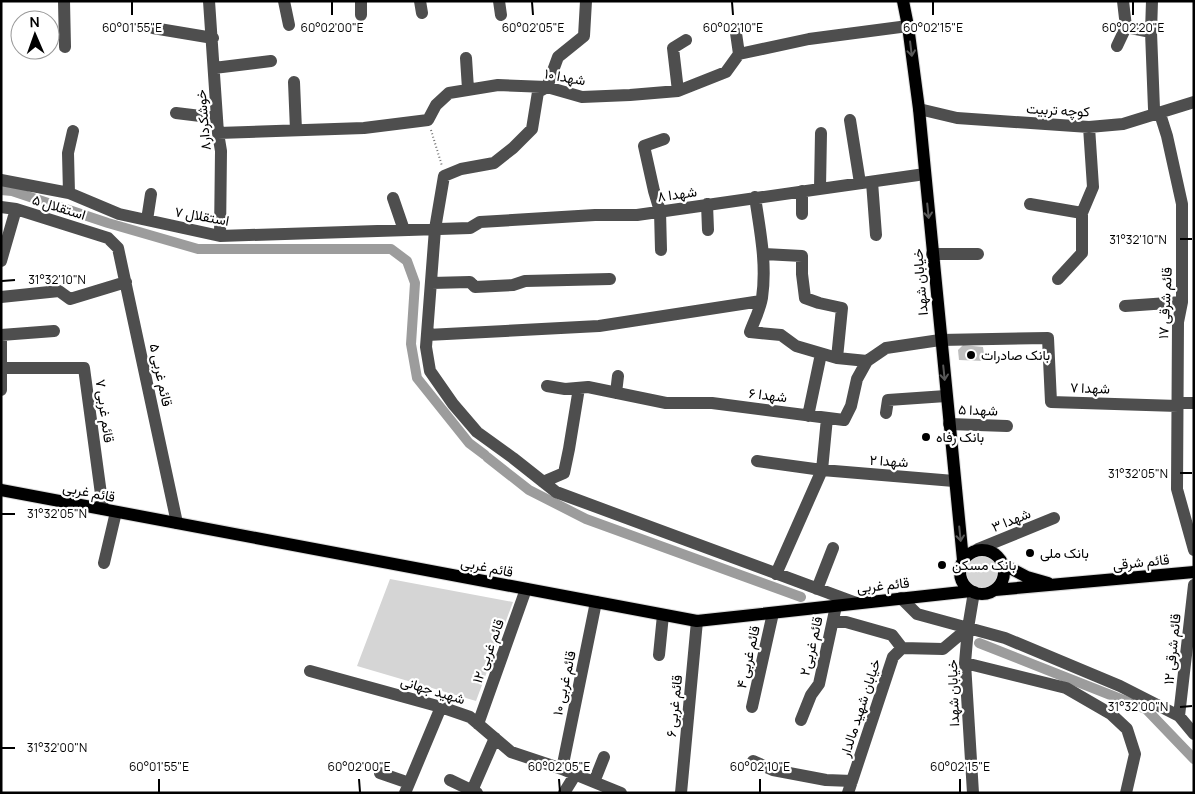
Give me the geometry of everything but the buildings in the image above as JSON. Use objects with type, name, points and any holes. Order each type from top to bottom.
[{"type":"main road","name":"خیابان شهدا","points":[[903,1],[919,109],[940,340],[963,560]]},
{"type":"main road","name":"قائم غربی","points":[[1,490],[697,621],[972,592]]},
{"type":"main road","points":[[1004,565],[1003,579],[995,590],[984,594],[972,592],[961,581],[960,567],[963,560],[972,551],[978,549],[990,550],[995,553],[1004,565],[1027,577],[1060,585]]},
{"type":"main road","name":"قائم شرقی","points":[[995,590],[1194,572]]},
{"type":"street","points":[[64,1],[65,47]]},
{"type":"street","name":"خوشکردار۸","points":[[209,1],[218,133],[221,151],[220,236]]},
{"type":"street","points":[[284,1],[289,25]]},
{"type":"street","points":[[361,1],[361,15]]},
{"type":"street","points":[[500,1],[501,15]]},
{"type":"street","points":[[586,1],[584,36],[558,57],[547,87],[538,92],[532,129],[494,163],[461,169],[444,176],[434,229],[426,347],[430,371],[453,404],[477,432],[556,492],[856,603]]},
{"type":"street","points":[[1117,46],[1126,27],[1123,1]]},
{"type":"street","name":"قائم شرقی ۱۷","points":[[1152,1],[1151,32],[1154,109],[1161,117],[1167,136],[1182,204],[1188,221],[1182,302],[1178,322],[1177,489],[1192,536],[1194,550]]},
{"type":"street","points":[[736,33],[739,54],[809,39],[908,26]]},
{"type":"street","points":[[1126,27],[1151,32]]},
{"type":"street","points":[[153,28],[212,38]]},
{"type":"street","points":[[678,91],[673,48],[686,40]]},
{"type":"street","name":"شهدا ۱۰","points":[[428,120],[436,105],[449,93],[498,85],[547,87],[582,96],[678,91],[726,72],[739,54]]},
{"type":"street","points":[[466,58],[468,89]]},
{"type":"street","points":[[214,68],[271,61]]},
{"type":"street","points":[[294,82],[296,130]]},
{"type":"street","name":"کوچه تربیت","points":[[919,109],[957,118],[1090,128],[1123,124],[1194,102]]},
{"type":"street","points":[[176,113],[217,118]]},
{"type":"street","points":[[218,133],[364,128],[428,120]]},
{"type":"street","points":[[850,120],[866,182],[876,235]]},
{"type":"street","points":[[1058,279],[1082,253],[1082,213],[1093,187],[1090,128]]},
{"type":"street","points":[[69,193],[68,153],[73,131]]},
{"type":"street","points":[[820,188],[821,133]]},
{"type":"street","points":[[661,250],[660,211],[644,146],[664,139]]},
{"type":"street","name":"شهدا ۸","points":[[434,229],[470,228],[480,222],[595,215],[638,215],[925,174]]},
{"type":"street","name":"استقلال ۷","points":[[1,180],[69,193],[119,214],[220,236],[434,229]]},
{"type":"street","points":[[802,191],[802,214]]},
{"type":"street","points":[[147,220],[151,194]]},
{"type":"street","points":[[755,197],[764,254],[764,275],[761,301],[750,332],[781,336],[796,346],[822,354],[867,362]]},
{"type":"street","points":[[393,198],[404,230]]},
{"type":"street","points":[[707,204],[708,230]]},
{"type":"street","points":[[1030,204],[1082,213]]},
{"type":"street","name":"استقلال ۵","points":[[1,207],[16,209],[108,238]]},
{"type":"street","points":[[1,261],[16,209]]},
{"type":"street","name":"قائم غربی ۵","points":[[108,238],[118,248],[177,523]]},
{"type":"street","points":[[764,254],[802,256],[804,298],[842,308],[838,358]]},
{"type":"street","points":[[932,254],[978,254]]},
{"type":"street","points":[[431,283],[470,282],[475,287],[513,285],[525,281],[610,279]]},
{"type":"street","points":[[1,297],[59,290],[70,299],[126,282]]},
{"type":"street","points":[[427,335],[599,326],[761,301]]},
{"type":"street","points":[[1125,306],[1182,302]]},
{"type":"street","points":[[1,390],[1,337],[54,331]]},
{"type":"street","name":"شهدا ۷","points":[[940,340],[1048,338],[1052,402],[1178,404]]},
{"type":"street","name":"شهدا ۶","points":[[546,386],[565,389],[588,387],[666,403],[712,403],[844,420],[857,379],[867,362],[886,348],[940,340]]},
{"type":"street","points":[[808,416],[822,354]]},
{"type":"street","name":"قائم غربی ۷","points":[[2,368],[84,368],[103,510]]},
{"type":"street","points":[[616,393],[618,376]]},
{"type":"street","points":[[543,482],[564,473],[579,388]]},
{"type":"street","points":[[886,413],[888,400],[946,396]]},
{"type":"street","points":[[1178,404],[1194,403]]},
{"type":"street","points":[[776,574],[822,470],[828,418]]},
{"type":"street","name":"شهدا ۵","points":[[949,424],[1007,426]]},
{"type":"street","name":"شهدا ۲","points":[[757,460],[822,470],[954,481]]},
{"type":"street","points":[[104,563],[116,512]]},
{"type":"street","name":"شهدا ۳","points":[[978,549],[1054,518]]},
{"type":"street","points":[[817,589],[833,548]]},
{"type":"street","name":"قائم شرقی ۱۲","points":[[1179,716],[1194,586]]},
{"type":"street","name":"قائم غربی ۱۲","points":[[478,724],[526,589]]},
{"type":"street","name":"خیابان شهدا","points":[[972,592],[965,663],[973,793]]},
{"type":"street","points":[[901,598],[917,614],[1005,638],[1120,686],[1179,716],[1194,734]]},
{"type":"street","name":"قائم غربی ۱۰","points":[[562,769],[596,602]]},
{"type":"street","name":"۲قائم غربی","points":[[801,720],[811,695],[819,684],[836,606]]},
{"type":"street","name":"قائم غربی ۴","points":[[752,707],[773,613]]},
{"type":"street","points":[[659,655],[662,615]]},
{"type":"street","name":"قائم غربی ۶","points":[[680,793],[697,621]]},
{"type":"street","points":[[833,622],[846,622],[892,635],[902,648],[943,649],[968,628]]},
{"type":"street","name":"خیابان شهید مالدار","points":[[850,787],[893,657],[902,648]]},
{"type":"street","points":[[965,663],[1066,688],[1111,714],[1128,729],[1135,754],[1126,793]]},
{"type":"street","name":"شهید جهانی","points":[[310,670],[470,717],[512,752],[562,769],[620,793]]},
{"type":"street","points":[[380,773],[407,788],[441,707]]},
{"type":"street","points":[[450,780],[474,792],[495,738]]},
{"type":"street","points":[[594,782],[604,757]]},
{"type":"street","points":[[753,761],[773,770],[826,780],[850,787]]},
{"type":"street","points":[[564,793],[575,774]]},
{"type":"path","points":[[428,120],[440,154],[444,176]]},
{"type":"shaded area","points":[[983,553],[997,558],[1002,572],[997,586],[983,591],[969,586],[964,572],[969,558]]},
{"type":"shaded area","points":[[390,579],[513,602],[476,701],[357,666]]},
{"type":"waterway","points":[[1,190],[12,191],[108,223],[198,249],[391,249],[407,261],[415,283],[411,344],[417,378],[469,443],[485,455]]},
{"type":"waterway","points":[[487,457],[529,490],[586,519],[801,597]]},
{"type":"waterway","points":[[979,643],[1146,709],[1194,759]]},
{"type":"place","name":"بانک صادرات","points":[[971,355]]},
{"type":"place","name":"بانک رفاه","points":[[926,437]]},
{"type":"place","name":"بانک ملی","points":[[1030,553]]},
{"type":"place","name":"بانک مسکن","points":[[942,565]]}]
